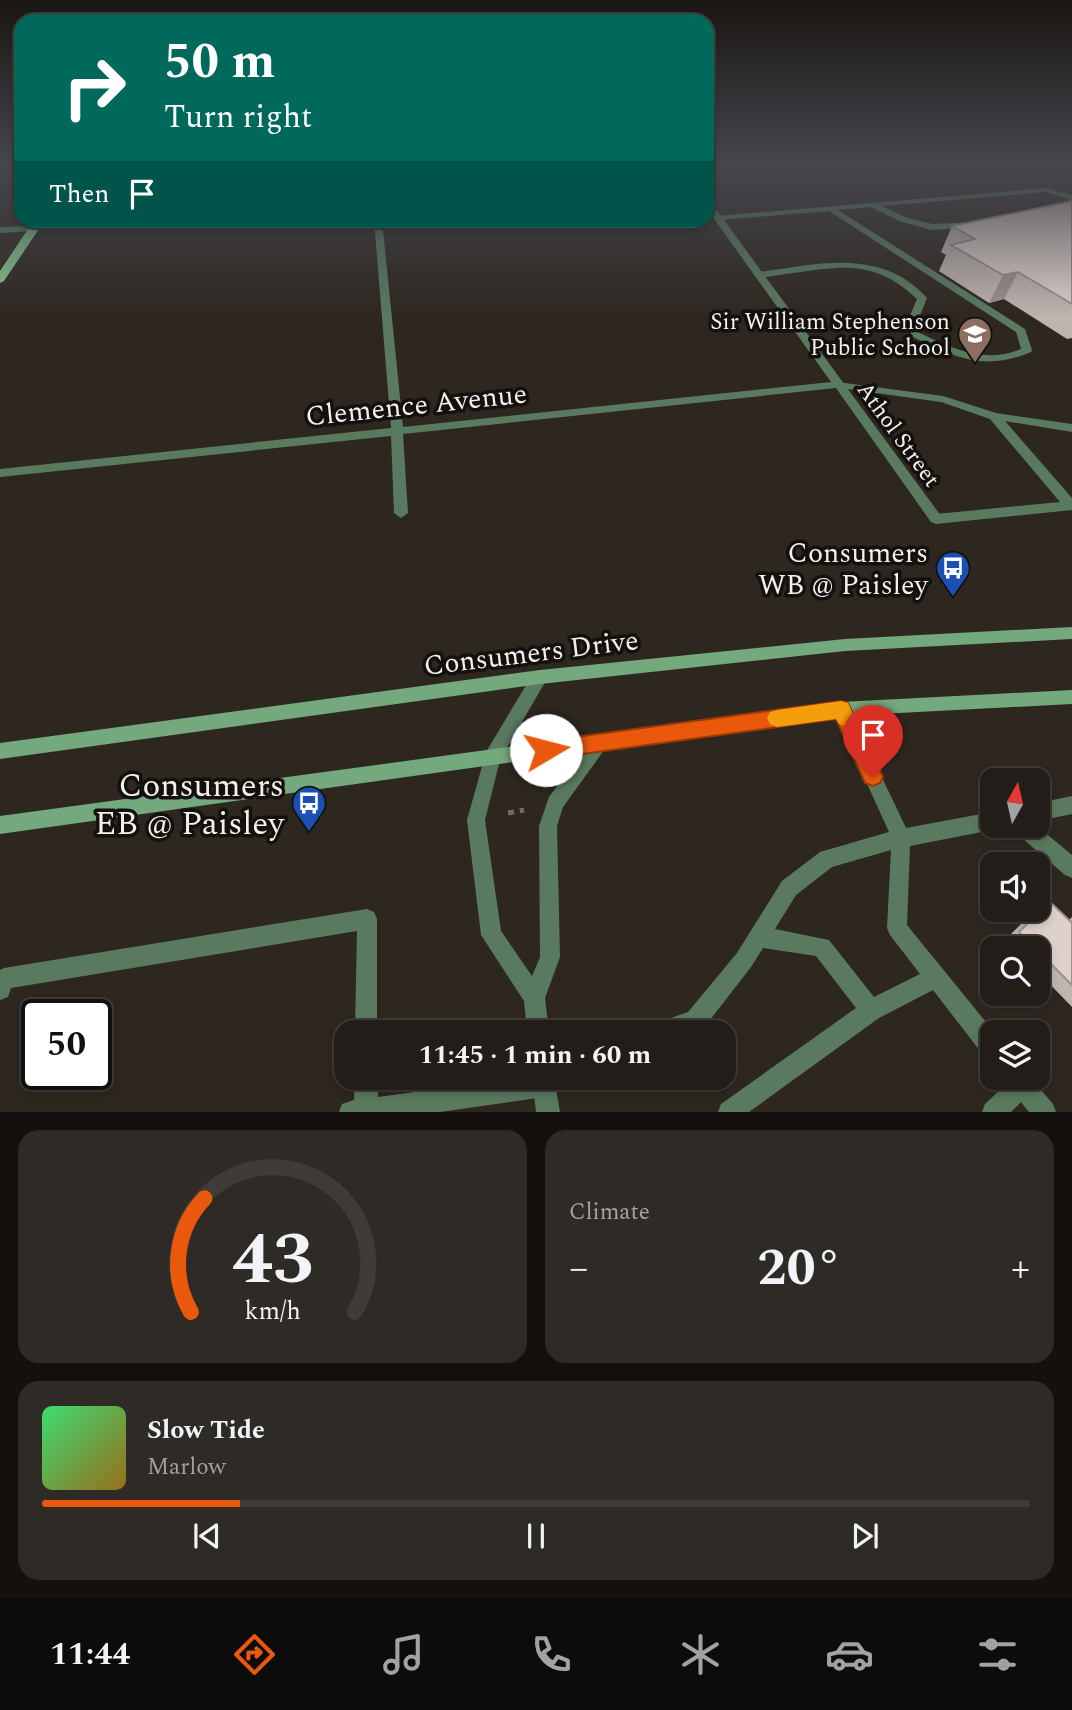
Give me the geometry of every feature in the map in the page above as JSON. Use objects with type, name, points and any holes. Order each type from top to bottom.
[{"type":"main road","points":[[0,279],[35,228]]},
{"type":"main road","name":"Consumers Drive","points":[[0,751],[540,677],[845,645],[1072,633]]},
{"type":"main road","points":[[0,825],[841,709],[1072,697]]},
{"type":"street","name":"Athol Street","points":[[715,214],[936,519],[1071,506],[994,416]]},
{"type":"street","points":[[718,218],[770,214]]},
{"type":"street","points":[[759,275],[842,265],[870,266],[898,277],[922,298],[914,318],[915,334],[956,354],[992,361],[1011,359],[1027,350],[1021,331],[839,214]]},
{"type":"street","points":[[891,214],[932,227],[986,223]]},
{"type":"street","points":[[379,228],[398,430],[401,513]]},
{"type":"street","name":"Clemence Avenue","points":[[0,473],[837,385],[943,399],[994,416],[1072,428]]},
{"type":"street","points":[[537,1020],[534,998],[491,935],[475,820],[492,758],[540,677]]},
{"type":"street","points":[[841,709],[901,838],[897,928],[980,1033]]},
{"type":"street","points":[[534,998],[550,957],[548,826],[555,803],[601,742]]},
{"type":"street","points":[[1050,809],[1072,804]]},
{"type":"street","points":[[696,1020],[744,960],[789,888],[827,859],[901,838],[980,823]]},
{"type":"street","points":[[1037,838],[1072,869]]},
{"type":"street","points":[[0,989],[4,979],[367,919],[366,1020]]},
{"type":"street","points":[[758,937],[822,947],[871,1010]]},
{"type":"street","points":[[729,1111],[871,1010],[936,977]]},
{"type":"street","points":[[364,1090],[361,1110],[491,1090]]},
{"type":"street","points":[[548,1111],[549,1090]]},
{"type":"street","points":[[993,1111],[1012,1090]]},
{"type":"street","points":[[1026,1090],[1045,1111]]},
{"type":"path","points":[[508,813],[531,808]]},
{"type":"building","points":[[1010,214],[1072,214],[1072,304],[1018,272],[1003,275],[951,245],[975,239],[952,226]]},
{"type":"building","points":[[1050,902],[1072,923],[1072,985],[1050,963],[1050,936],[1023,936],[1019,932],[1029,922],[1050,922]]},
{"type":"slow traffic","points":[[777,718],[841,709],[845,718]]},
{"type":"place","name":"Sir William Stephenson Public School","points":[[975,364]]},
{"type":"place","name":"Consumers WB @ Paisley","points":[[953,598]]},
{"type":"place","name":"Consumers EB @ Paisley","points":[[309,833]]},
{"type":"route","points":[[546,750],[841,709],[873,777]]}]
